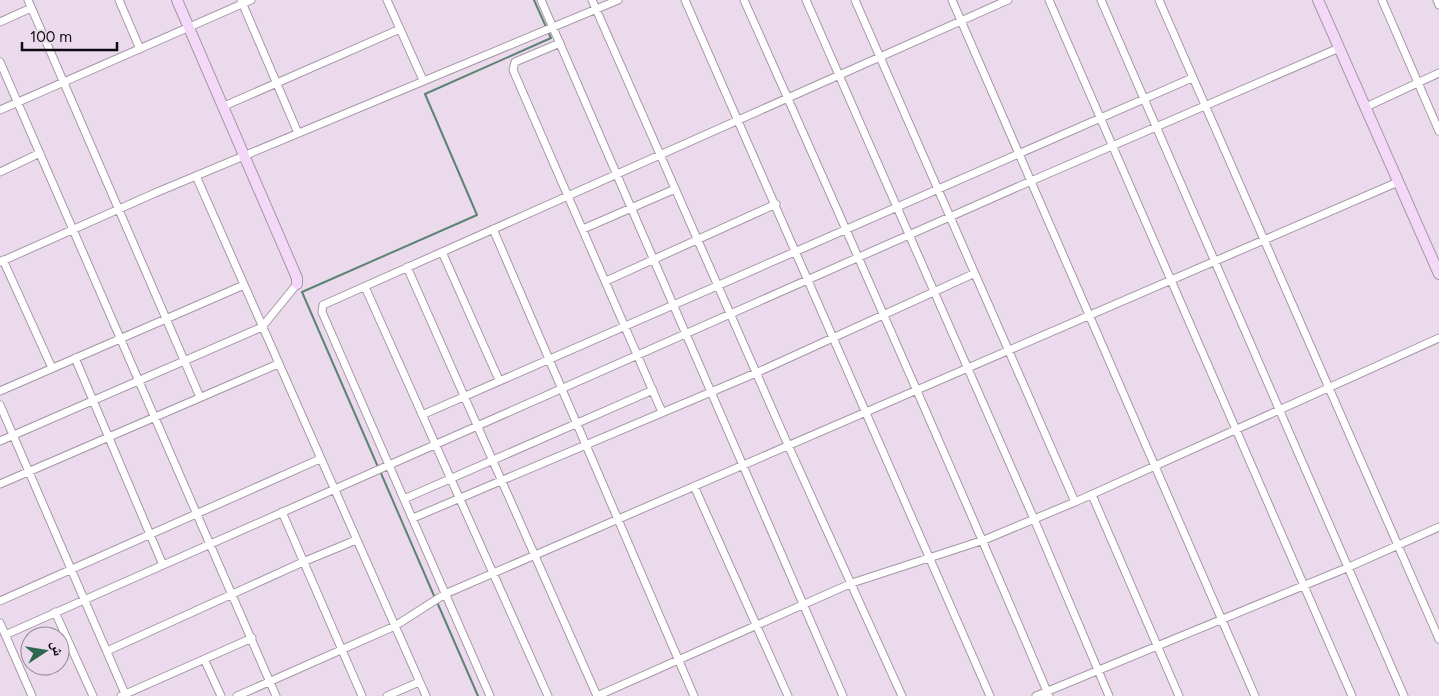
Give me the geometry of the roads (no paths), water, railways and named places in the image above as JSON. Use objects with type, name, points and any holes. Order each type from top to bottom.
[{"type":"street","points":[[28,0],[200,397]]},
{"type":"street","points":[[118,0],[140,49]]},
{"type":"street","points":[[0,441],[262,327],[297,284],[176,0]]},
{"type":"street","points":[[0,110],[188,28],[241,2],[251,0]]},
{"type":"street","points":[[388,0],[423,80]]},
{"type":"street","points":[[541,0],[843,696]]},
{"type":"street","points":[[592,0],[788,445],[902,696]]},
{"type":"street","points":[[52,368],[2,261],[196,176],[618,0]]},
{"type":"street","points":[[685,0],[867,411],[990,696]]},
{"type":"street","points":[[744,0],[916,391],[984,540],[1048,694]]},
{"type":"street","points":[[806,0],[910,234],[1109,696]]},
{"type":"street","points":[[855,0],[1074,502]]},
{"type":"street","points":[[952,0],[1256,696]]},
{"type":"street","points":[[490,696],[322,312],[323,305],[1008,0]]},
{"type":"street","points":[[1048,0],[1352,696]]},
{"type":"street","points":[[1101,0],[1404,696]]},
{"type":"street","points":[[1159,0],[1439,639]]},
{"type":"street","points":[[1318,0],[1439,274]]},
{"type":"street","points":[[1382,0],[1439,132]]},
{"type":"street","points":[[1437,0],[1439,5]]},
{"type":"street","points":[[241,2],[298,133]]},
{"type":"street","points":[[0,22],[31,8]]},
{"type":"street","points":[[222,107],[400,29]]},
{"type":"street","points":[[560,43],[514,62],[512,67],[662,412]]},
{"type":"street","points":[[5,635],[212,544],[389,463],[562,390],[910,234],[1339,48]]},
{"type":"street","points":[[0,62],[3,74],[18,102],[198,512],[276,696]]},
{"type":"street","points":[[1366,107],[1439,73]]},
{"type":"street","points":[[422,415],[1192,78]]},
{"type":"street","points":[[0,172],[40,153]]},
{"type":"street","points":[[196,176],[426,696]]},
{"type":"street","points":[[237,696],[395,626],[445,594],[1398,182]]},
{"type":"street","points":[[583,229],[675,189]]},
{"type":"street","points":[[606,281],[698,241],[776,204]]},
{"type":"street","points":[[492,230],[694,696]]},
{"type":"street","points":[[442,252],[499,380]]},
{"type":"street","points":[[407,267],[597,696],[852,583],[984,540],[1074,502],[1330,389],[1439,338]]},
{"type":"street","points":[[413,518],[756,373],[974,274]]},
{"type":"street","points":[[0,391],[244,285]]},
{"type":"street","points":[[364,287],[548,696]]},
{"type":"street","points":[[75,358],[163,565]]},
{"type":"street","points":[[0,484],[278,364]]},
{"type":"street","points":[[404,499],[653,390]]},
{"type":"street","points":[[0,406],[107,651],[124,695],[252,638]]},
{"type":"street","points":[[0,601],[320,459]]},
{"type":"street","points":[[694,486],[788,696]]},
{"type":"street","points":[[1092,494],[1179,696]]},
{"type":"street","points":[[282,512],[362,696]]},
{"type":"street","points":[[1036,696],[1048,694],[1098,671],[1349,567],[1439,527]]},
{"type":"street","points":[[107,651],[233,593],[356,540]]},
{"type":"street","points":[[55,612],[93,696]]},
{"type":"street","points":[[0,623],[32,696]]},
{"type":"street","points":[[204,659],[221,696]]},
{"type":"street","points":[[387,696],[419,682]]},
{"type":"waterway","points":[[378,467],[302,292],[477,215],[425,94],[551,38],[534,0]]},
{"type":"waterway","points":[[380,471],[435,598]]},
{"type":"waterway","points":[[437,602],[478,696]]}]
